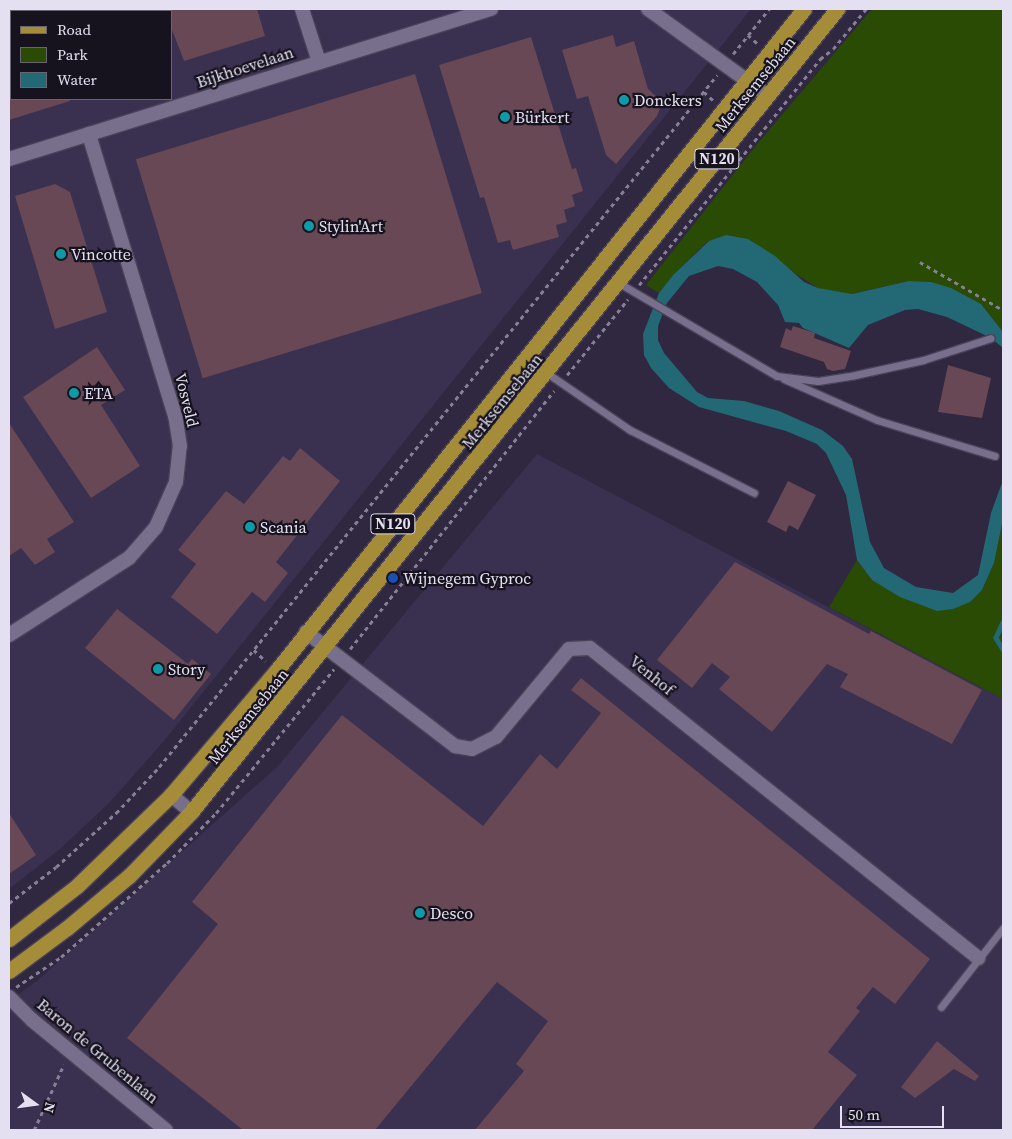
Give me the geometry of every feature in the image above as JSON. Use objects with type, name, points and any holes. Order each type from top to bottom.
[{"type":"main road","name":"Merksemsebaan","points":[[9,939],[77,886],[171,795],[306,632],[804,9]]},
{"type":"main road","name":"Merksemsebaan","points":[[9,970],[68,928],[130,875],[191,812],[326,648],[838,9]]},
{"type":"street","points":[[302,9],[319,62]]},
{"type":"street","name":"Bijkhoevelaan","points":[[9,159],[491,9]]},
{"type":"street","points":[[648,9],[768,96]]},
{"type":"street","name":"Vosveld","points":[[9,635],[129,558],[156,527],[176,482],[180,446],[176,416],[89,134]]},
{"type":"street","name":"Venhof","points":[[306,632],[455,746],[472,749],[496,737],[569,649],[590,648],[978,958]]},
{"type":"street","points":[[171,795],[191,812]]},
{"type":"street","name":"Baron de Grubenlaan","points":[[9,997],[70,1051],[166,1130]]},
{"type":"lane","points":[[619,283],[777,376],[877,420],[996,456]]},
{"type":"lane","points":[[777,376],[818,380],[855,375],[923,360],[991,338]]},
{"type":"lane","points":[[547,372],[630,430],[754,493]]},
{"type":"lane","points":[[941,1007],[1003,928]]},
{"type":"path","points":[[9,903],[90,837],[159,767],[769,9]]},
{"type":"path","points":[[669,248],[820,59],[833,49],[866,9]]},
{"type":"path","points":[[748,36],[756,43]]},
{"type":"path","points":[[704,92],[714,100]]},
{"type":"path","points":[[920,262],[1003,310]]},
{"type":"path","points":[[34,1130],[70,1051]]},
{"type":"shaded area","points":[[9,9],[751,9],[164,741],[110,802],[60,849],[9,889]]},
{"type":"shaded area","points":[[537,454],[1003,699],[1003,1130],[9,1130],[9,1001],[38,980],[278,766]]},
{"type":"green space","points":[[872,9],[1003,9],[1003,332],[981,304],[931,282],[909,281],[851,294],[835,292],[818,288],[791,271],[708,241],[673,275],[659,293],[646,285],[758,143]]},
{"type":"green space","points":[[1003,519],[1003,699],[829,607],[857,560],[872,580],[913,602],[982,590],[994,563]]},
{"type":"water","points":[[726,235],[748,239],[775,256],[804,282],[818,288],[852,294],[909,281],[931,282],[951,288],[981,304],[1003,332],[1003,348],[991,338],[947,317],[918,309],[905,310],[868,325],[849,348],[803,328],[799,323],[785,322],[778,305],[757,282],[733,269],[718,266],[689,276],[667,303],[658,326],[658,340],[664,353],[697,392],[708,398],[744,401],[779,411],[822,430],[843,446],[852,459],[870,542],[884,568],[916,587],[953,593],[978,575],[991,513],[1003,480],[1003,519],[994,563],[982,590],[970,602],[953,609],[937,611],[900,597],[872,580],[857,560],[846,495],[826,453],[817,444],[786,431],[699,407],[669,388],[651,368],[644,355],[643,334],[659,293],[673,275],[709,241]]},
{"type":"building","points":[[257,9],[265,36],[184,61],[172,30],[171,10]]},
{"type":"building","name":"Donckers","points":[[613,35],[616,47],[634,41],[648,89],[657,97],[660,108],[657,116],[616,164],[606,155],[588,96],[577,99],[562,50]]},
{"type":"building","name":"Bürkert","points":[[531,37],[572,169],[576,168],[583,191],[572,195],[575,206],[564,210],[567,222],[556,225],[559,237],[513,250],[510,240],[498,243],[484,197],[480,198],[439,65]]},
{"type":"building","name":"Stylin'Art","points":[[415,74],[482,293],[203,378],[136,159]]},
{"type":"building","points":[[9,99],[70,100],[70,101],[9,120]]},
{"type":"building","name":"Vincotte","points":[[55,184],[70,192],[107,312],[55,329],[15,196]]},
{"type":"building","points":[[793,326],[815,333],[814,338],[851,351],[845,369],[833,371],[827,369],[824,362],[780,347],[786,328],[791,331]]},
{"type":"building","points":[[97,347],[125,390],[101,405],[140,466],[91,498],[23,397]]},
{"type":"building","points":[[948,365],[991,378],[982,418],[938,412]]},
{"type":"building","points":[[9,423],[74,522],[47,539],[55,552],[35,565],[21,548],[9,556]]},
{"type":"building","name":"Scania","points":[[300,448],[340,481],[276,562],[288,573],[265,602],[252,592],[217,634],[171,597],[196,564],[178,550],[226,491],[244,504],[283,456],[290,461]]},
{"type":"building","points":[[788,481],[816,495],[798,530],[789,525],[786,532],[767,522]]},
{"type":"building","points":[[735,562],[869,634],[871,631],[982,690],[952,744],[840,687],[848,674],[827,664],[772,732],[719,689],[730,677],[712,663],[692,688],[657,660]]},
{"type":"building","name":"Story","points":[[117,609],[188,664],[192,659],[211,674],[174,720],[85,648]]},
{"type":"building","points":[[581,678],[930,959],[895,1004],[873,987],[856,1008],[860,1011],[828,1052],[857,1075],[812,1130],[475,1130],[524,1071],[516,1064],[548,1021],[497,982],[375,1130],[243,1130],[127,1038],[218,924],[192,902],[342,715],[483,826],[540,754],[557,769],[601,713],[571,690]]},
{"type":"building","points":[[9,813],[36,855],[9,874]]},
{"type":"building","points":[[937,1041],[979,1076],[975,1081],[954,1069],[915,1098],[901,1087]]},
{"type":"waterway","points":[[1003,622],[996,638],[1003,649]]},
{"type":"place","name":"Donckers","points":[[624,100]]},
{"type":"place","name":"Bürkert","points":[[505,117]]},
{"type":"place","name":"Stylin'Art","points":[[309,226]]},
{"type":"place","name":"Vincotte","points":[[61,254]]},
{"type":"place","name":"ETA","points":[[74,393]]},
{"type":"place","name":"Scania","points":[[250,527]]},
{"type":"place","name":"Wijnegem Gyproc","points":[[393,578]]},
{"type":"place","name":"Story","points":[[158,669]]},
{"type":"place","name":"Desco","points":[[420,913]]}]
